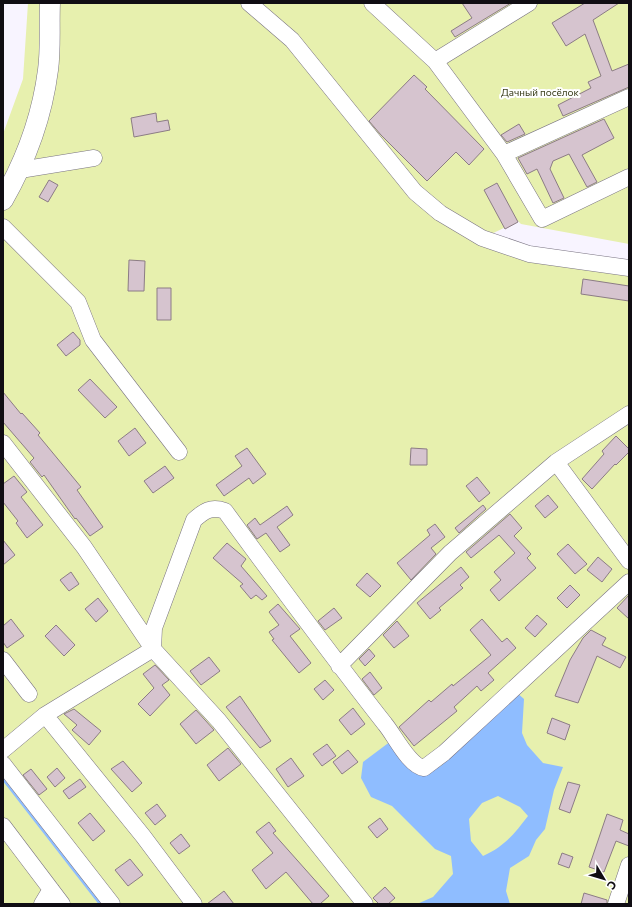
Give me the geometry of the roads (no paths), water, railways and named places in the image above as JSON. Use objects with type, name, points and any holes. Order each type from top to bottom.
[{"type":"main road","points":[[3,200],[20,170],[36,126],[48,70],[50,3]]},
{"type":"street","points":[[249,3],[292,40],[415,192],[440,213],[482,238],[529,254],[629,268]]},
{"type":"street","points":[[372,3],[435,61],[504,154],[542,218],[629,177]]},
{"type":"street","points":[[435,61],[529,3]]},
{"type":"street","points":[[504,154],[629,97]]},
{"type":"street","points":[[20,170],[94,158]]},
{"type":"street","points":[[3,227],[78,302],[93,340],[179,452]]},
{"type":"street","points":[[339,666],[450,553],[556,462],[629,414]]},
{"type":"street","points":[[3,444],[84,547],[153,649],[218,721],[365,904]]},
{"type":"street","points":[[556,462],[629,560]]},
{"type":"street","points":[[153,649],[154,628],[194,520],[207,509],[218,508],[225,511],[339,666],[396,738],[410,760],[416,765],[424,768],[444,753],[629,582]]},
{"type":"street","points":[[3,750],[45,715],[153,649]]},
{"type":"street","points":[[3,660],[29,694]]},
{"type":"street","points":[[45,715],[143,836],[194,904]]},
{"type":"street","points":[[3,764],[112,904]]},
{"type":"street","points":[[3,826],[62,904]]},
{"type":"street","points":[[616,904],[629,865]]},
{"type":"street","points":[[42,904],[51,889]]},
{"type":"water","points":[[516,692],[524,699],[522,733],[527,745],[543,763],[563,767],[554,790],[545,829],[536,840],[529,856],[510,868],[506,891],[510,904],[417,904],[433,897],[453,874],[451,856],[435,849],[392,806],[371,797],[361,778],[363,762],[391,741],[428,768],[441,766],[453,751]],"holes":[[[498,796],[520,807],[528,816],[514,834],[503,844],[483,856],[471,841],[469,819],[482,803]]]},
{"type":"waterway","points":[[3,778],[101,904]]},
{"type":"park label","name":"Дачный посёлок","points":[[540,92]]}]
